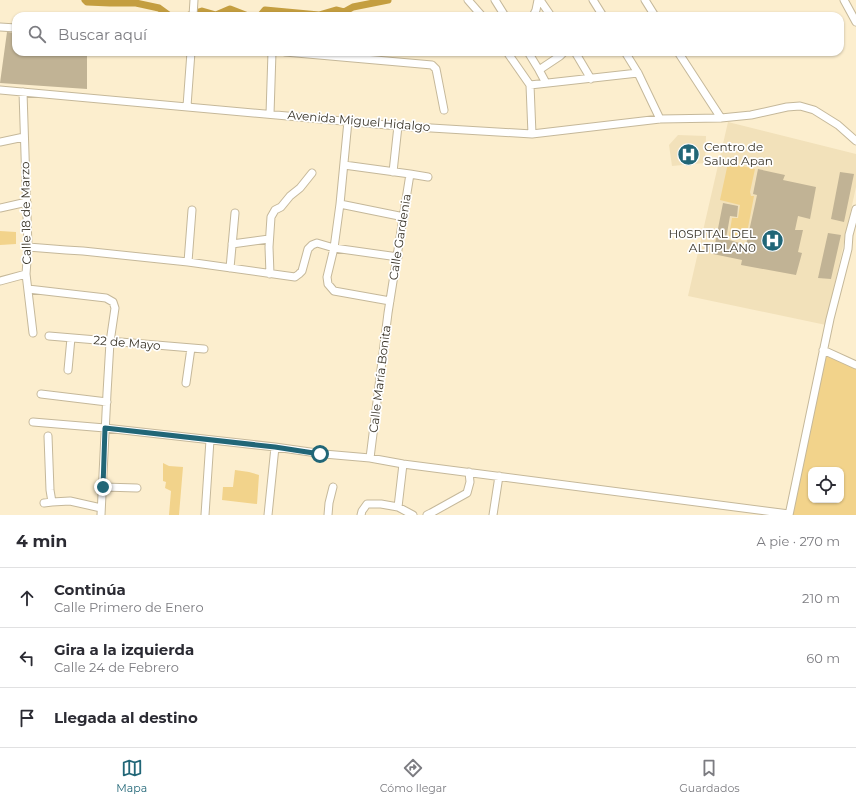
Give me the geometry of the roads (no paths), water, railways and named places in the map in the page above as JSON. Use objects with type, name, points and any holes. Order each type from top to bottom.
[{"type":"street","points":[[193,12],[194,0]]},
{"type":"street","points":[[468,0],[478,12]]},
{"type":"street","points":[[495,0],[502,12]]},
{"type":"street","points":[[535,12],[539,0]]},
{"type":"street","points":[[539,0],[548,12]]},
{"type":"street","points":[[593,0],[600,12]]},
{"type":"street","points":[[645,0],[652,12]]},
{"type":"street","points":[[844,0],[856,22]]},
{"type":"street","points":[[0,27],[12,28]]},
{"type":"street","points":[[187,106],[191,56]]},
{"type":"street","points":[[270,114],[272,56]]},
{"type":"street","points":[[330,56],[432,65],[438,74],[444,110]]},
{"type":"street","points":[[510,56],[530,85],[532,134]]},
{"type":"street","points":[[531,56],[540,70],[546,83]]},
{"type":"street","points":[[540,70],[560,56]]},
{"type":"street","points":[[577,56],[590,79]]},
{"type":"street","points":[[627,56],[638,73],[660,119]]},
{"type":"street","points":[[681,56],[721,118]]},
{"type":"street","points":[[530,85],[638,73]]},
{"type":"street","points":[[0,90],[23,92]]},
{"type":"street","name":"Avenida Miguel Hidalgo","points":[[23,92],[398,126],[532,134],[660,119],[721,118],[751,115],[787,107],[800,106],[814,110],[838,125],[856,141]]},
{"type":"street","name":"Calle 18 de Marzo","points":[[23,92],[28,247],[26,274],[33,333]]},
{"type":"street","points":[[348,121],[340,204],[334,248],[327,277],[328,284],[334,291],[390,301]]},
{"type":"street","points":[[393,172],[398,126]]},
{"type":"street","points":[[0,142],[24,137]]},
{"type":"street","points":[[344,166],[428,177]]},
{"type":"street","points":[[270,274],[269,239],[271,216],[275,210],[281,207],[290,196],[300,188],[312,173]]},
{"type":"street","name":"Calle Gardenia","points":[[390,301],[398,258],[410,174]]},
{"type":"street","points":[[0,208],[27,202]]},
{"type":"street","points":[[340,204],[404,217]]},
{"type":"street","points":[[33,422],[105,428],[370,458],[403,464],[789,515],[823,350],[848,249],[849,235],[856,209]]},
{"type":"street","points":[[188,262],[192,210]]},
{"type":"street","points":[[230,268],[235,213]]},
{"type":"street","points":[[232,244],[269,239]]},
{"type":"street","points":[[28,247],[83,250],[188,262],[295,277],[302,271],[308,250],[312,245],[317,243],[334,248],[398,258]]},
{"type":"street","points":[[0,281],[26,274]]},
{"type":"street","points":[[28,289],[106,298],[113,302],[115,308],[110,342],[101,511],[70,501],[44,504]]},
{"type":"street","name":"Calle María Bonita","points":[[370,458],[390,301]]},
{"type":"street","name":"22 de Mayo","points":[[50,336],[204,349]]},
{"type":"street","points":[[68,370],[71,338]]},
{"type":"street","points":[[186,383],[191,348]]},
{"type":"street","points":[[823,350],[856,365]]},
{"type":"street","points":[[41,394],[107,402]]},
{"type":"street","points":[[48,436],[50,490],[52,502]]},
{"type":"street","points":[[205,515],[210,440]]},
{"type":"street","points":[[268,515],[275,447]]},
{"type":"street","points":[[398,507],[403,464]]},
{"type":"street","points":[[427,515],[467,493],[470,482],[470,472]]},
{"type":"street","points":[[493,515],[499,476]]},
{"type":"street","points":[[103,487],[137,488]]},
{"type":"street","points":[[328,515],[329,503],[334,487]]},
{"type":"street","points":[[361,515],[367,504],[381,504],[398,507],[413,515]]},
{"type":"waterway","points":[[85,0],[87,2],[136,3],[159,8],[164,12]]},
{"type":"waterway","points":[[344,12],[353,7],[388,0]]},
{"type":"waterway","points":[[223,12],[230,9],[238,12]]},
{"type":"waterway","points":[[263,12],[265,10],[287,12]]},
{"type":"waterway","points":[[329,12],[336,10],[344,12]]},
{"type":"waterway","points":[[199,12],[206,12]]},
{"type":"place","name":"Centro de Salud Apan","points":[[688,154]]},
{"type":"place","name":"H0SPITAL DEL ALTIPLAN0","points":[[772,241]]}]
